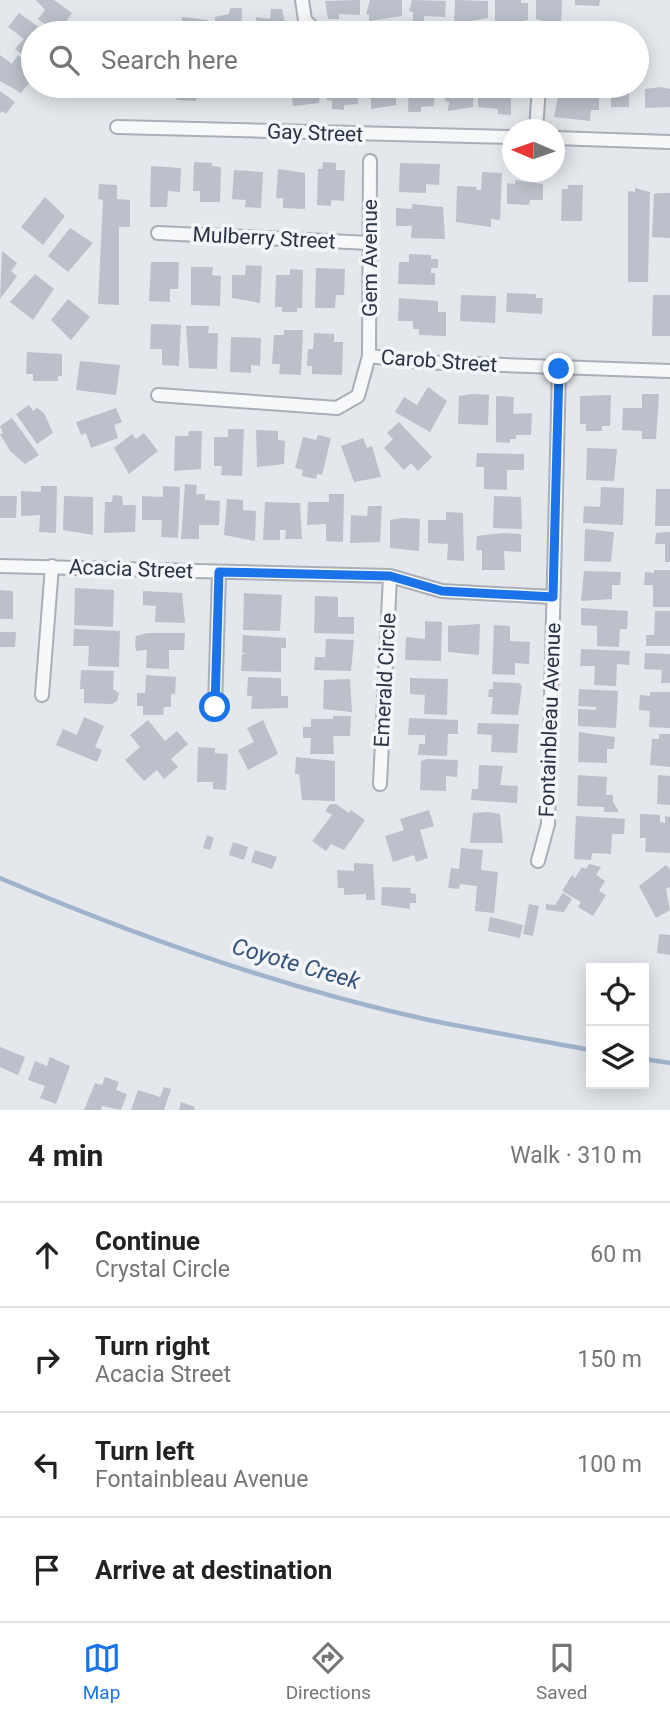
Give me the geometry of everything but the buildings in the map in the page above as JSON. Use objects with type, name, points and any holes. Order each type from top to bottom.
[{"type":"street","points":[[302,0],[305,21]]},
{"type":"street","points":[[536,119],[537,98]]},
{"type":"street","name":"Gay Street","points":[[117,127],[502,138]]},
{"type":"street","points":[[565,138],[670,142]]},
{"type":"street","name":"Gem Avenue","points":[[369,356],[370,161]]},
{"type":"street","name":"Mulberry Street","points":[[158,233],[370,243]]},
{"type":"street","name":"Carob Street","points":[[158,395],[338,408],[358,396],[369,356],[419,362],[559,369],[670,370]]},
{"type":"street","name":"Fontainbleau Avenue","points":[[538,861],[548,824],[559,369]]},
{"type":"street","name":"Acacia Street","points":[[0,566],[390,576],[442,591],[553,597]]},
{"type":"street","points":[[42,695],[52,566]]},
{"type":"street","points":[[215,707],[219,572]]},
{"type":"street","name":"Emerald Circle","points":[[380,784],[390,576]]},
{"type":"waterway","name":"Coyote Creek","points":[[0,878],[157,940],[320,993],[429,1020],[586,1049]]},
{"type":"waterway","name":"Coyote Creek","points":[[649,1060],[670,1063]]},
{"type":"route","points":[[215,707],[219,572],[390,576],[442,591],[553,597],[559,369]]}]
